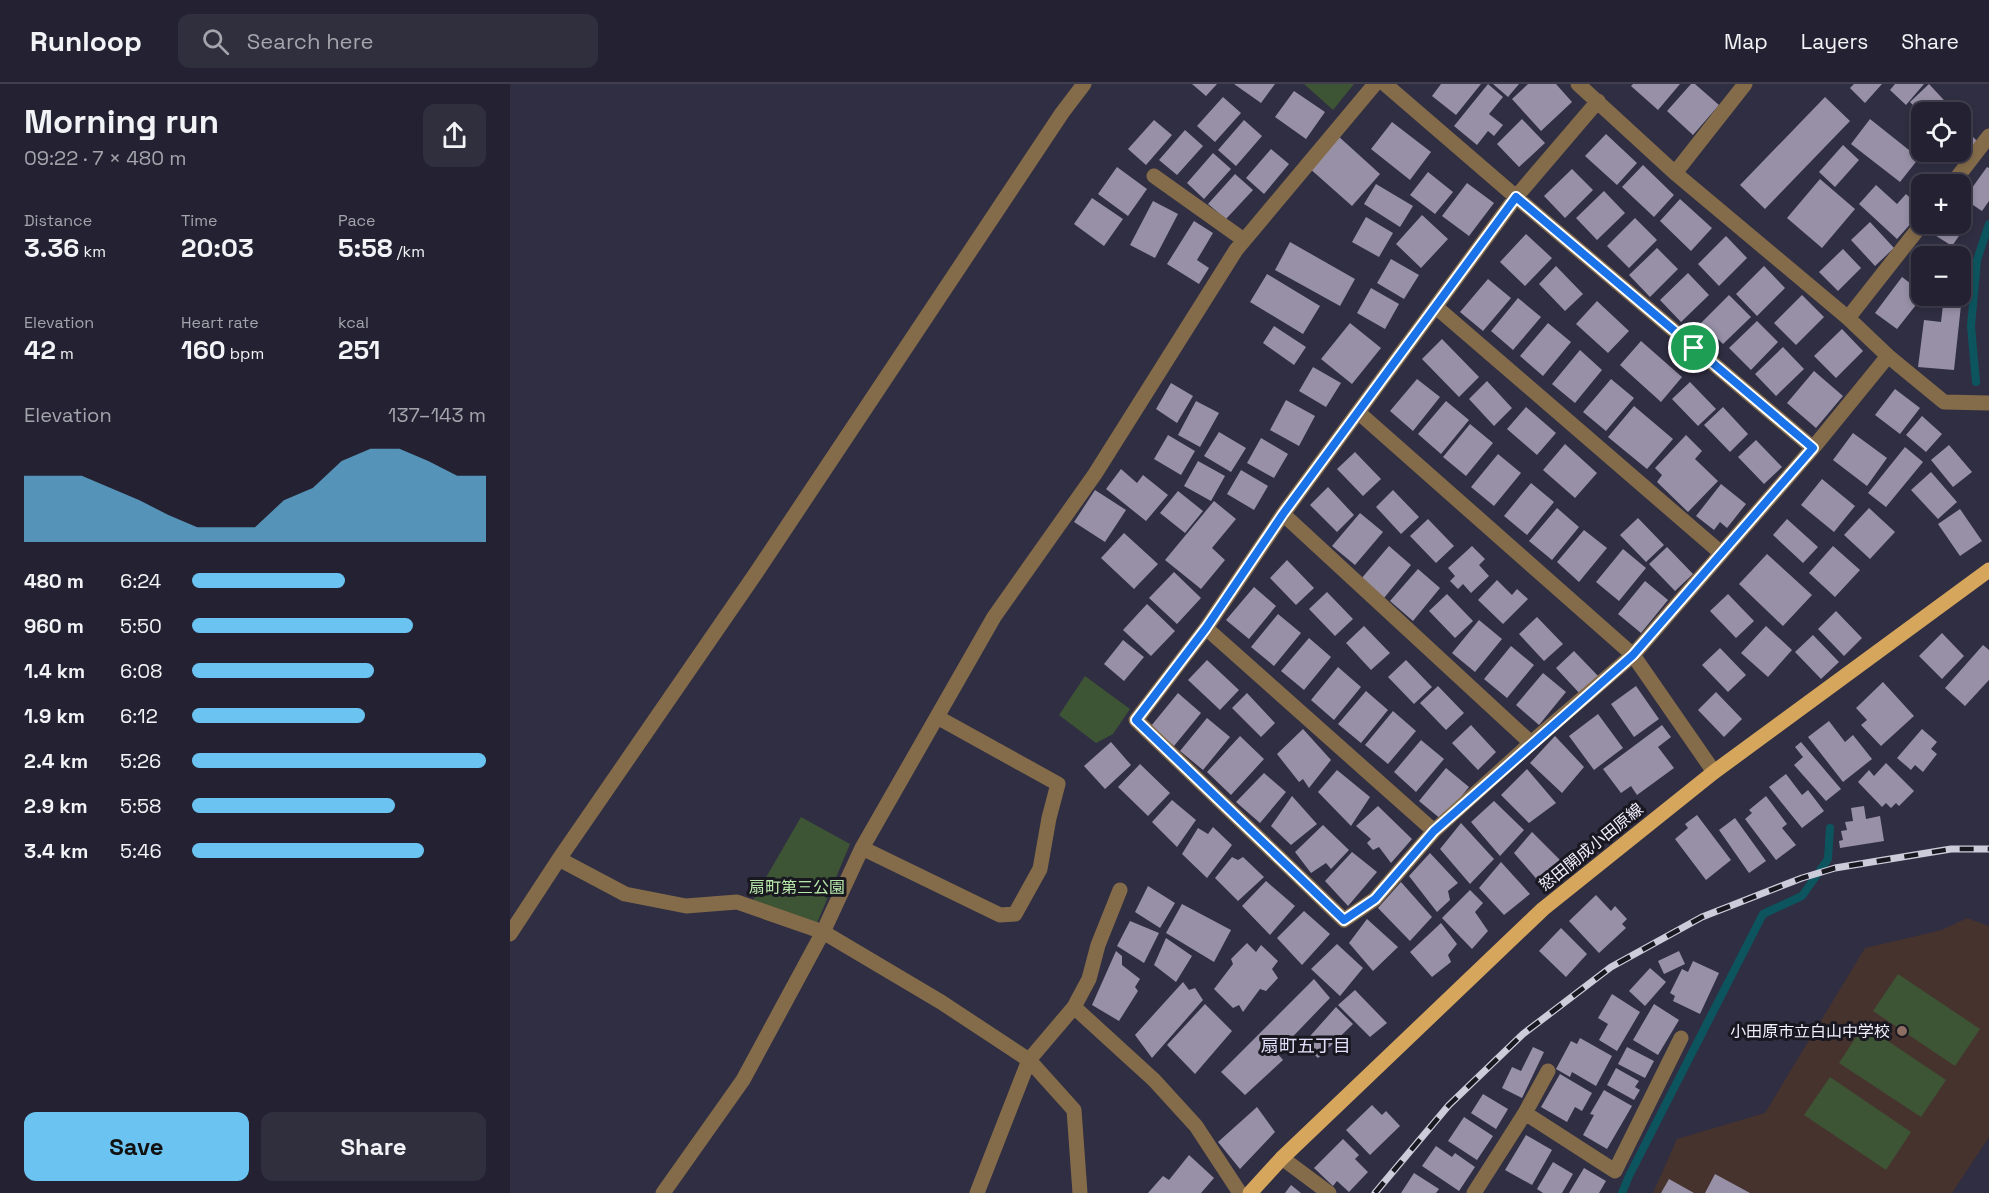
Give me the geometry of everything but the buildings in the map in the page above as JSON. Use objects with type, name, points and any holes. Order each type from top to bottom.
[{"type":"main road","name":"怒田開成小田原線","points":[[1250,1193],[1282,1158],[1543,909],[1714,772],[1989,570]]},
{"type":"street","points":[[510,934],[756,573],[1062,113],[1084,84]]},
{"type":"street","points":[[663,1193],[742,1080],[823,932],[862,848],[994,617],[1095,474],[1236,250],[1375,84]]},
{"type":"street","points":[[1385,84],[1813,448]]},
{"type":"street","points":[[1578,84],[1675,173],[1944,402],[1989,403]]},
{"type":"street","points":[[1675,173],[1745,84]]},
{"type":"street","points":[[1598,101],[1516,197],[1283,514],[1206,628],[1136,720],[1344,920],[1375,899],[1434,831],[1633,655],[1813,448],[1888,356]]},
{"type":"street","points":[[1960,174],[1989,136]]},
{"type":"street","points":[[1154,176],[1244,240]]},
{"type":"street","points":[[1848,318],[1914,234]]},
{"type":"street","points":[[1436,307],[1721,553]]},
{"type":"street","points":[[1358,412],[1633,655],[1714,772]]},
{"type":"street","points":[[1283,514],[1531,743]]},
{"type":"street","points":[[1206,628],[1434,831]]},
{"type":"street","points":[[862,848],[1000,915],[1015,914],[1040,870],[1049,818],[1058,784],[937,717]]},
{"type":"street","points":[[559,859],[626,894],[686,906],[737,902],[823,932],[941,1002],[1029,1060],[1074,1110],[1080,1193]]},
{"type":"street","points":[[977,1193],[1029,1060],[1074,1007],[1089,979],[1098,945],[1120,890]]},
{"type":"street","points":[[1074,1007],[1154,1080],[1196,1126],[1240,1193]]},
{"type":"street","points":[[1525,1113],[1615,1171],[1681,1038]]},
{"type":"street","points":[[1474,1193],[1525,1113],[1548,1071]]},
{"type":"street","points":[[1282,1158],[1329,1193]]},
{"type":"shaded area","name":"小田原市立白山中学校","points":[[1967,918],[1989,926],[1989,1137],[1952,1193],[1653,1193],[1677,1139],[1765,1113],[1865,948],[1942,930]]},
{"type":"green space","points":[[1304,84],[1354,84],[1333,110]]},
{"type":"green space","points":[[1085,676],[1130,709],[1113,734],[1096,743],[1059,715]]},
{"type":"green space","name":"扇町第三公園","points":[[801,817],[850,844],[815,928],[746,912]]},
{"type":"green space","points":[[1898,974],[1980,1029],[1955,1066],[1873,1011]]},
{"type":"green space","points":[[1864,1025],[1946,1080],[1921,1117],[1839,1063]]},
{"type":"green space","points":[[1830,1077],[1911,1132],[1886,1170],[1804,1115]]},
{"type":"waterway","points":[[1976,382],[1971,326],[1977,260],[1989,224]]},
{"type":"waterway","points":[[1622,1193],[1763,914],[1802,896],[1828,859],[1830,828]]},
{"type":"railway","points":[[1375,1193],[1449,1105],[1523,1034],[1611,967],[1702,917],[1802,878],[1835,868],[1951,849],[1989,849]]},
{"type":"place","name":"小田原市立白山中学校","points":[[1902,1031]]},
{"type":"district","name":"扇町五丁目","points":[[1306,1045]]},
{"type":"route","points":[[1516,197],[1694,348],[1813,448],[1633,655],[1434,831],[1375,899],[1344,920],[1136,720],[1206,628],[1283,514],[1516,197]]}]
